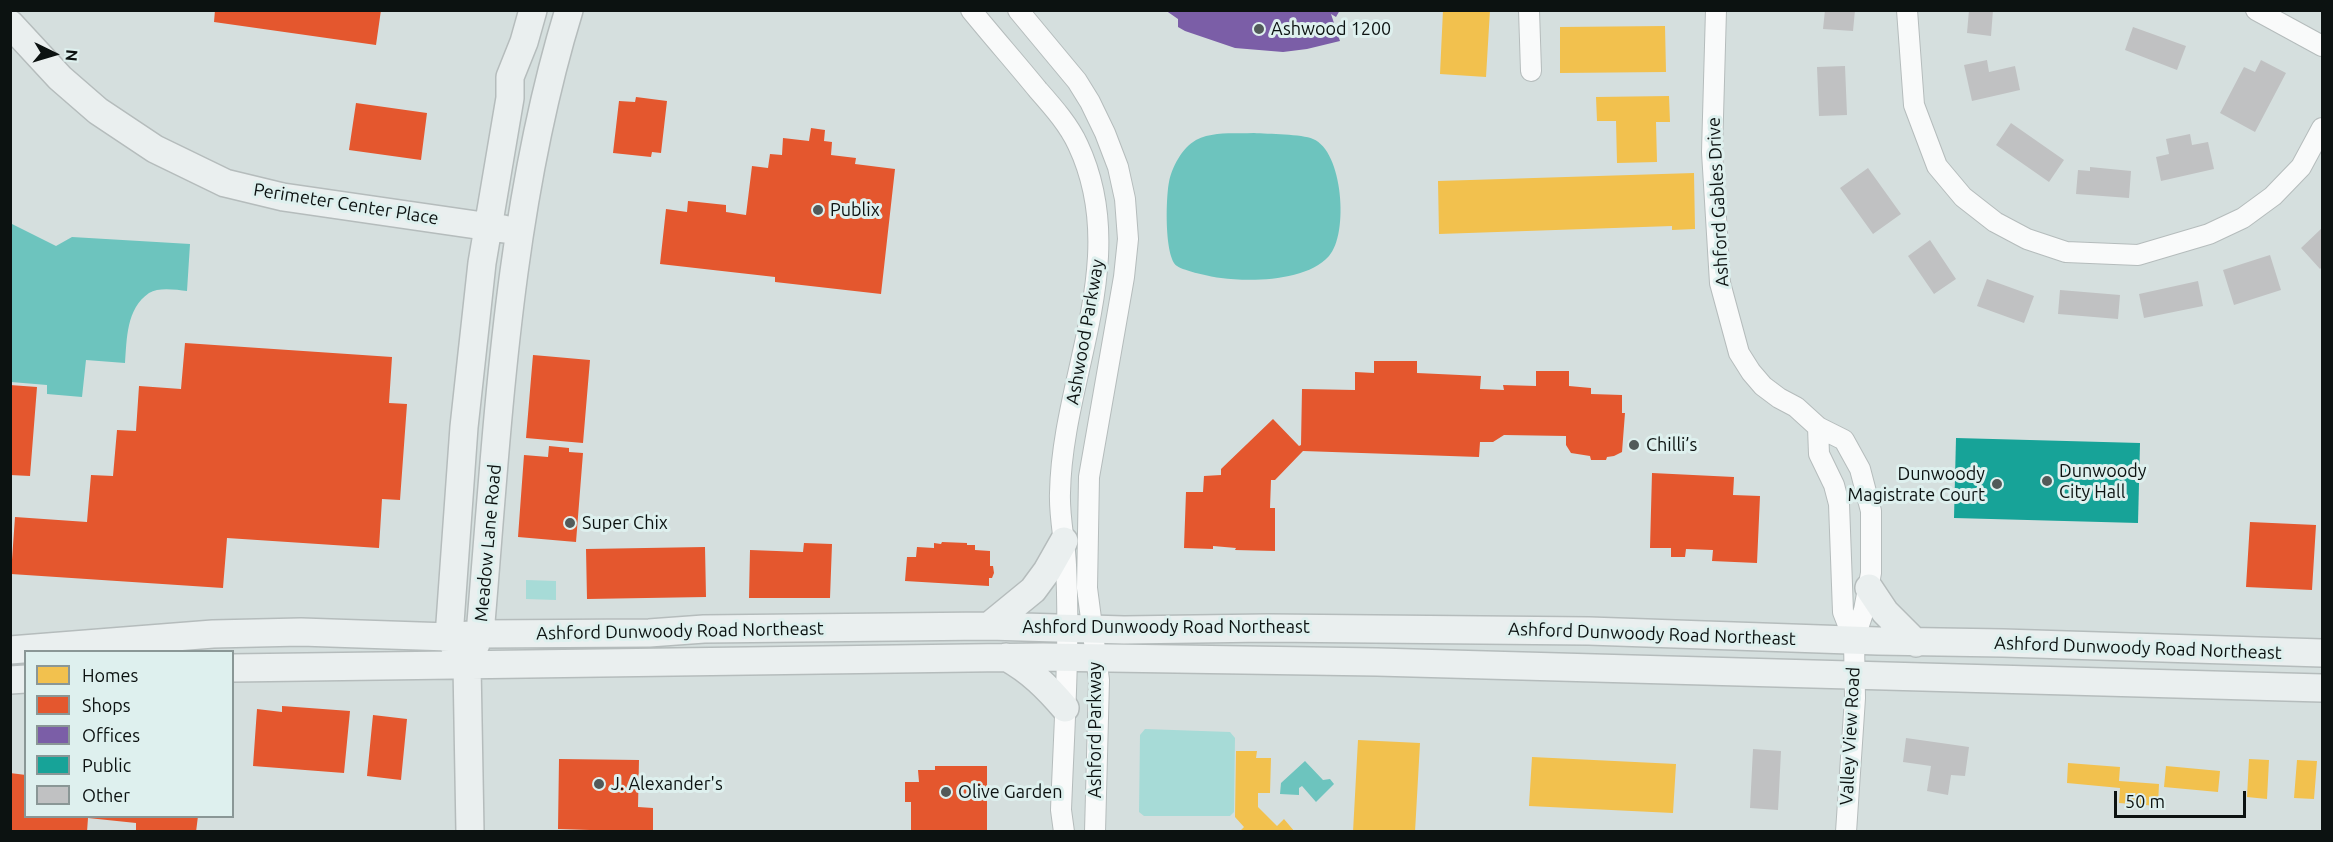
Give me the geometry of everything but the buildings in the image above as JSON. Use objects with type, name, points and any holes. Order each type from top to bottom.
[{"type":"main road","name":"Meadow Lane Road","points":[[467,665],[449,637],[464,427],[488,226],[510,98],[510,77],[534,10]]},
{"type":"main road","name":"Meadow Lane Road","points":[[467,665],[480,634],[501,398],[520,232],[540,118],[569,10]]},
{"type":"main road","name":"Perimeter Center Place","points":[[10,24],[60,78],[98,111],[155,149],[225,183],[283,197],[520,232]]},
{"type":"main road","points":[[989,626],[1033,590],[1064,541]]},
{"type":"main road","points":[[1869,588],[1886,612],[1916,643]]},
{"type":"main road","name":"Ashford Dunwoody Road Northeast","points":[[10,650],[213,634],[301,632],[449,637],[480,634],[649,633],[704,628],[989,626],[1092,629],[1524,629],[1916,643],[2012,643],[2322,653]]},
{"type":"main road","points":[[1006,657],[1040,679],[1065,708]]},
{"type":"main road","name":"Ashford Dunwoody Road Northeast","points":[[234,668],[1006,657],[1317,661],[2322,688]]},
{"type":"main road","points":[[467,665],[470,831]]},
{"type":"street","name":"Ashwood Parkway","points":[[971,10],[1060,116],[1078,144],[1088,169],[1099,220],[1100,251],[1094,299],[1063,455],[1059,494],[1066,565],[1065,658]]},
{"type":"street","name":"Ashwood Parkway","points":[[1018,10],[1077,81],[1090,102],[1118,167],[1125,199],[1128,239],[1124,277],[1089,477],[1087,588],[1092,629]]},
{"type":"street","points":[[1529,10],[1531,70]]},
{"type":"street","name":"Ashford Gables Drive","points":[[1716,10],[1712,152],[1720,283],[1739,353],[1751,372],[1763,386],[1796,407],[1818,427],[1844,440],[1860,470],[1867,490],[1872,539],[1869,588],[1854,640]]},
{"type":"street","points":[[1907,10],[1914,105],[1937,166],[1963,197],[1995,222],[2027,239],[2066,252],[2138,255],[2210,234],[2243,218],[2273,196],[2301,167],[2322,128]]},
{"type":"street","points":[[2256,10],[2322,46]]},
{"type":"street","points":[[1818,427],[1819,454],[1834,485],[1839,504],[1843,612],[1854,640]]},
{"type":"street","name":"Ashford Parkway","points":[[1092,629],[1099,680],[1095,831]]},
{"type":"street","name":"Valley View Road","points":[[1846,831],[1855,698],[1854,640]]},
{"type":"street","name":"Ashford Parkway","points":[[1064,831],[1061,810],[1065,658]]},
{"type":"shaded area","points":[[1254,133],[1308,137],[1323,147],[1331,159],[1337,175],[1341,212],[1335,245],[1329,256],[1307,271],[1278,278],[1248,280],[1205,275],[1177,266],[1170,251],[1168,239],[1167,200],[1169,182],[1178,158],[1191,143],[1203,137],[1217,134]]},
{"type":"shaded area","points":[[10,223],[56,246],[72,237],[190,244],[187,291],[158,290],[149,293],[141,300],[129,325],[125,363],[86,360],[82,397],[47,394],[47,385],[11,382]]},
{"type":"shaded area","points":[[526,580],[556,581],[556,600],[526,599]]},
{"type":"shaded area","points":[[1145,729],[1230,732],[1235,738],[1234,812],[1230,816],[1144,816],[1139,812],[1140,735]]},
{"type":"shaded area","points":[[1305,761],[1323,780],[1330,779],[1334,784],[1316,802],[1302,786],[1299,788],[1299,795],[1280,794],[1281,783]]},
{"type":"place","name":"Ashwood 1200","points":[[1259,29]]},
{"type":"place","name":"Publix","points":[[818,210]]},
{"type":"place","name":"Chilli’s","points":[[1634,445]]},
{"type":"place","name":"Dunwoody City Hall","points":[[2047,481]]},
{"type":"place","name":"Dunwoody Magistrate Court","points":[[1997,484]]},
{"type":"place","name":"Super Chix","points":[[570,523]]},
{"type":"place","name":"J. Alexander's","points":[[599,784]]},
{"type":"place","name":"Olive Garden","points":[[946,792]]}]
